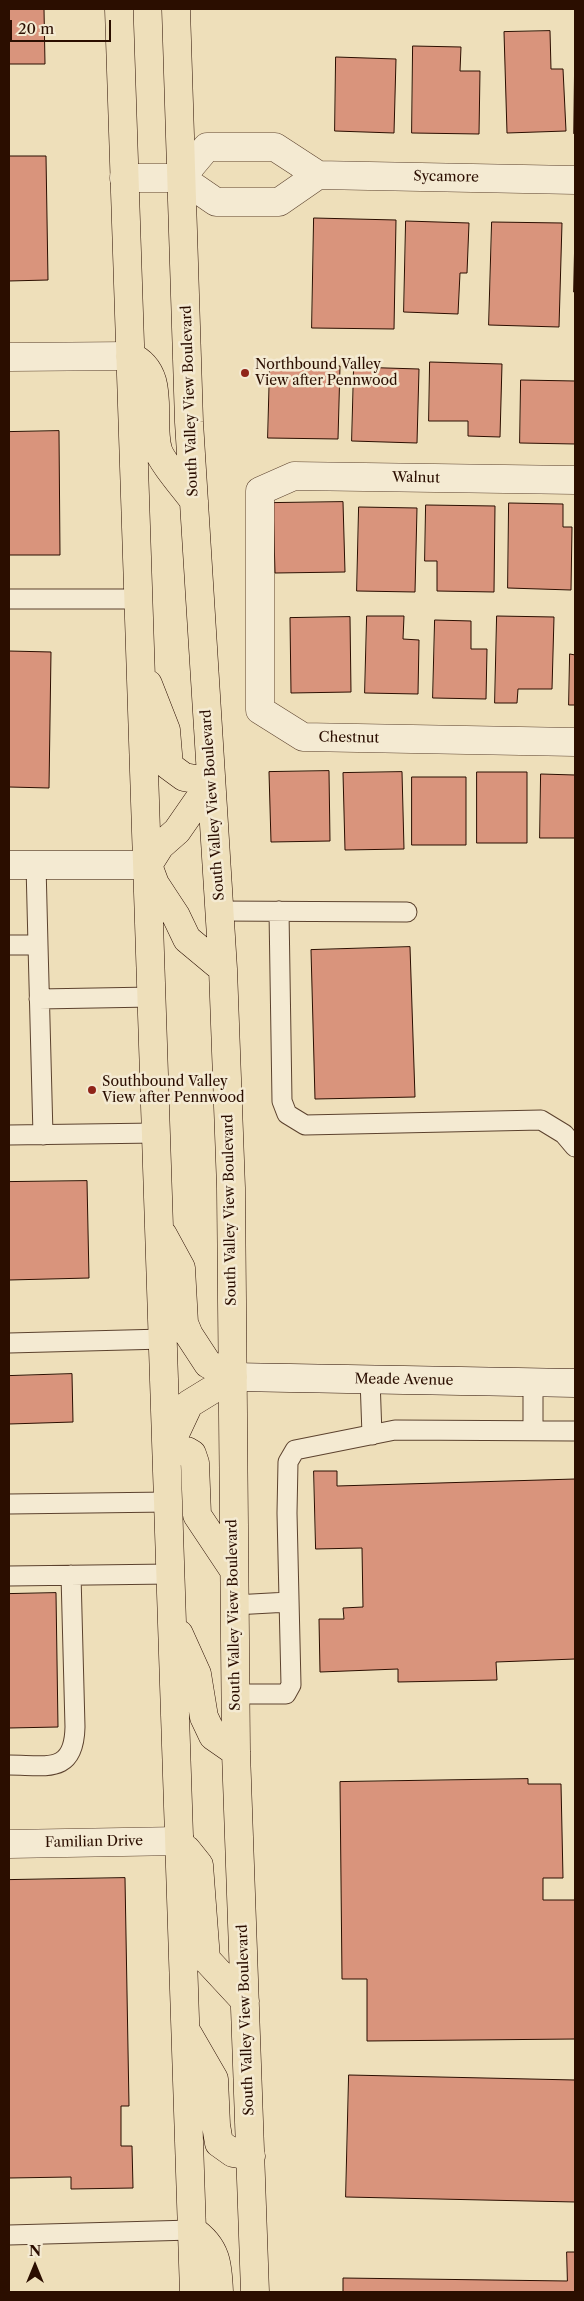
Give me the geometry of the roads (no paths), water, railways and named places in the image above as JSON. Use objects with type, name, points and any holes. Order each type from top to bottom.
[{"type":"main road","points":[[119,9],[194,2292]]},
{"type":"main road","name":"South Valley View Boulevard","points":[[176,9],[189,422],[223,969],[231,1188],[236,1752],[255,2292]]},
{"type":"main road","points":[[130,356],[144,363],[151,377],[154,391],[158,451],[194,501]]},
{"type":"main road","points":[[141,665],[166,730],[169,766],[184,777],[211,782],[177,831],[160,846],[148,865]]},
{"type":"main road","points":[[148,865],[156,884],[176,916],[187,939],[223,969]]},
{"type":"main road","points":[[160,1229],[181,1268],[184,1323],[189,1335],[208,1364],[233,1376]]},
{"type":"main road","points":[[167,1451],[189,1404],[233,1376]]},
{"type":"main road","points":[[167,1451],[187,1451],[192,1454],[195,1463],[197,1514],[233,1569]]},
{"type":"main road","points":[[173,1622],[196,1674],[204,1717],[214,1736],[236,1752]]},
{"type":"main road","points":[[180,1841],[199,1865],[206,1960],[245,2001]]},
{"type":"main road","points":[[186,2031],[214,2079],[216,2124],[219,2143],[233,2153],[251,2156]]},
{"type":"main road","points":[[192,2230],[208,2242],[212,2251],[218,2270],[219,2292]]},
{"type":"street","points":[[124,178],[181,178],[216,202],[279,202],[318,175],[275,147],[207,148],[181,178]]},
{"type":"street","name":"Sycamore","points":[[318,175],[575,180]]},
{"type":"street","points":[[9,357],[130,356]]},
{"type":"street","name":"Walnut","points":[[260,491],[294,476],[575,480]]},
{"type":"street","name":"Chestnut","points":[[260,491],[260,710],[304,737],[575,742]]},
{"type":"street","points":[[9,865],[148,865]]},
{"type":"street","name":"Meade Avenue","points":[[233,1376],[575,1383]]},
{"type":"street","name":"Familian Drive","points":[[9,1844],[180,1841]]},
{"type":"lane","points":[[9,599],[138,599]]},
{"type":"lane","points":[[36,865],[43,1135]]},
{"type":"lane","points":[[219,911],[407,912]]},
{"type":"lane","points":[[279,911],[282,1100],[287,1114],[305,1125],[541,1120],[564,1134],[575,1147]]},
{"type":"lane","points":[[9,945],[38,945]]},
{"type":"lane","points":[[39,998],[152,997]]},
{"type":"lane","points":[[9,1135],[157,1133]]},
{"type":"lane","points":[[9,1344],[164,1339]]},
{"type":"lane","points":[[370,1379],[372,1434]]},
{"type":"lane","points":[[533,1382],[533,1431]]},
{"type":"lane","points":[[235,1694],[286,1694],[291,1685],[287,1513],[288,1462],[295,1450],[395,1430],[575,1431]]},
{"type":"lane","points":[[9,1504],[169,1502]]},
{"type":"lane","points":[[9,1576],[171,1574]]},
{"type":"lane","points":[[9,1765],[60,1763],[71,1754],[75,1742],[71,1575]]},
{"type":"lane","points":[[234,1605],[289,1602]]},
{"type":"lane","points":[[9,2235],[192,2230]]},
{"type":"place","name":"Northbound Valley View after Pennwood","points":[[245,373]]},
{"type":"place","name":"Southbound Valley View after Pennwood","points":[[92,1090]]}]
